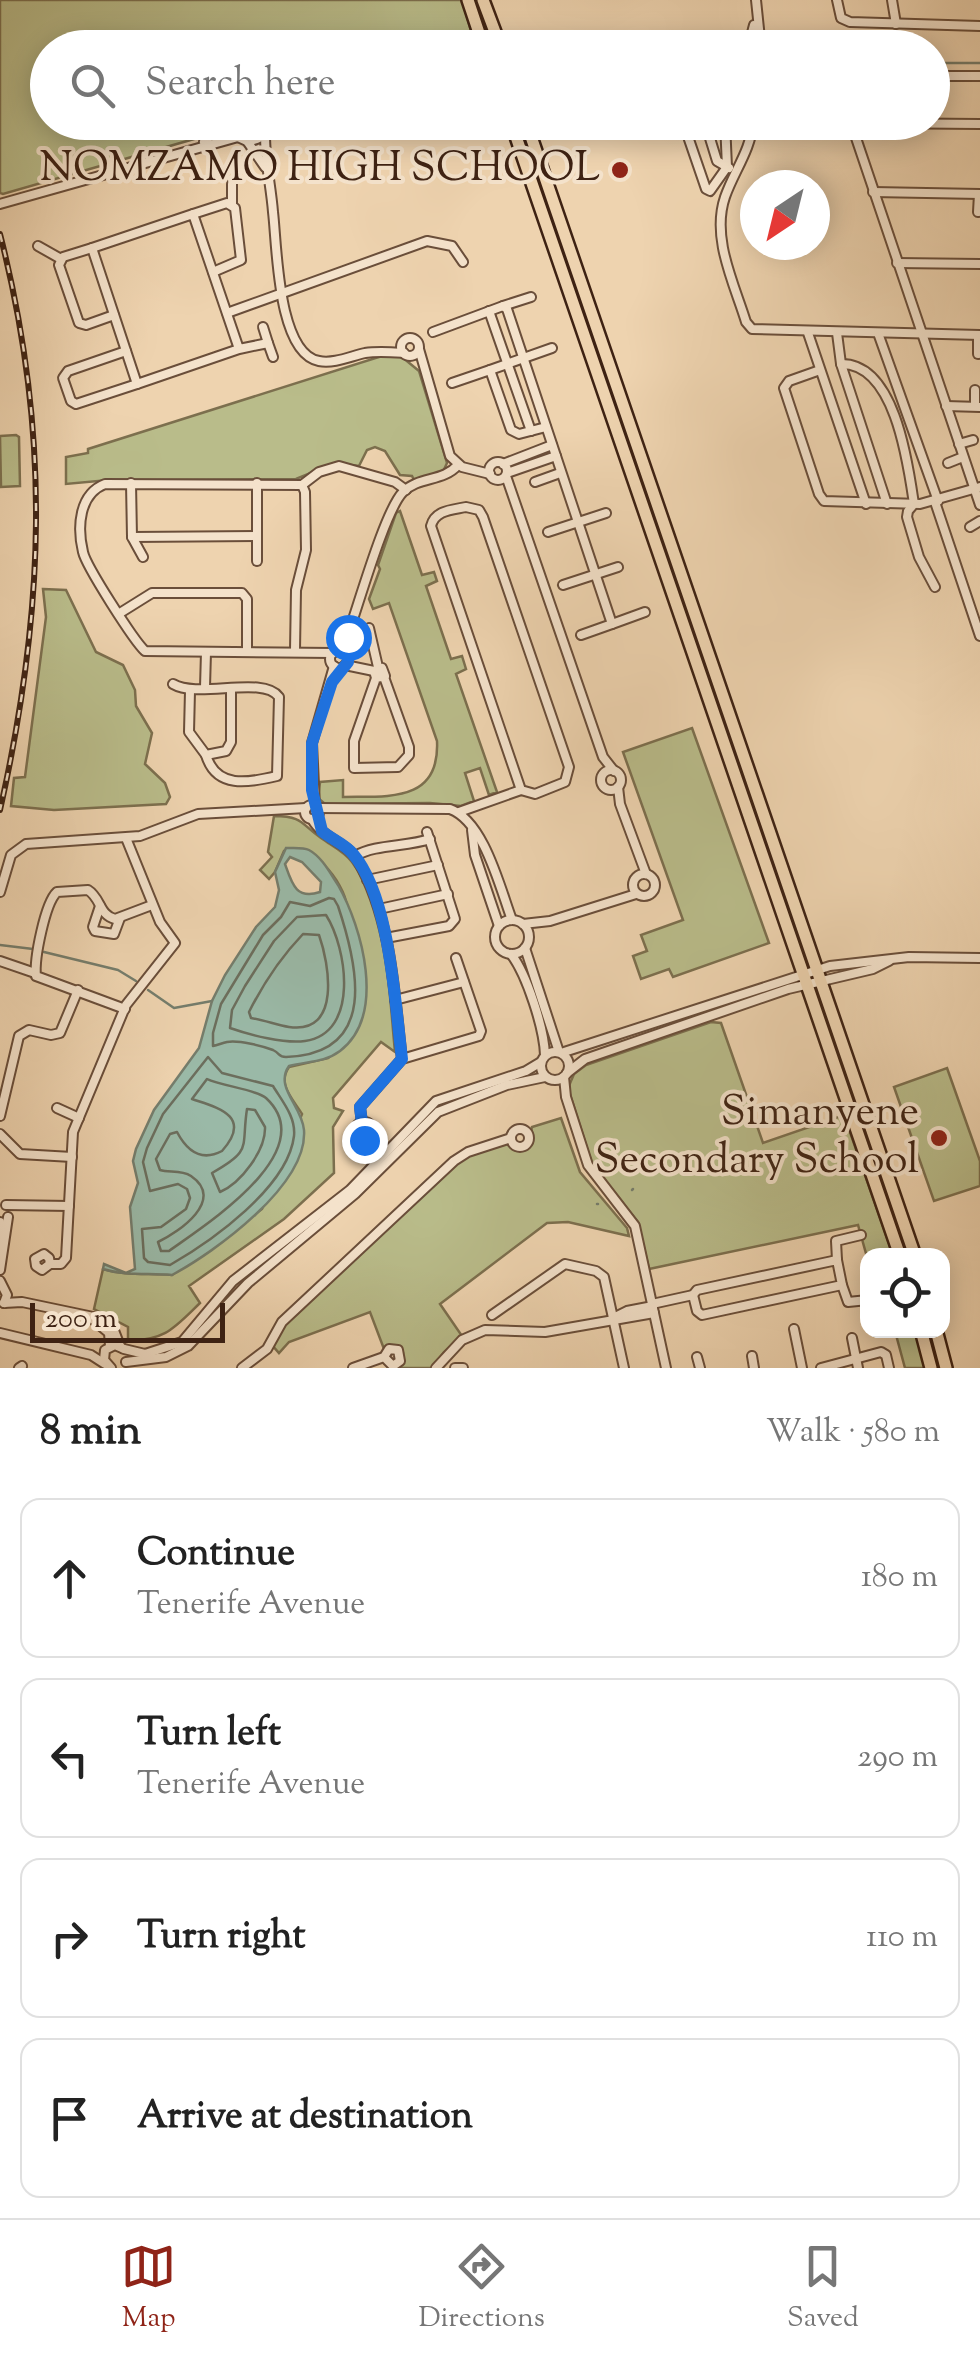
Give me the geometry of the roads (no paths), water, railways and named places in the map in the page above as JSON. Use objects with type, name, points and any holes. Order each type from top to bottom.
[{"type":"highway","points":[[468,0],[478,30]]},
{"type":"highway","points":[[484,0],[494,30]]},
{"type":"highway","points":[[516,140],[897,1248]]},
{"type":"highway","points":[[532,140],[912,1248]]},
{"type":"highway","points":[[923,1338],[931,1368]]},
{"type":"highway","points":[[938,1338],[946,1368]]},
{"type":"street","points":[[752,30],[756,0]]},
{"type":"street","points":[[837,0],[842,20],[850,22],[980,26]]},
{"type":"street","points":[[892,0],[896,24]]},
{"type":"street","points":[[755,16],[758,30]]},
{"type":"street","points":[[950,76],[980,76]]},
{"type":"street","points":[[950,124],[980,124]]},
{"type":"street","points":[[200,144],[205,140]]},
{"type":"street","points":[[0,204],[200,144],[234,140]]},
{"type":"street","points":[[243,140],[265,167]]},
{"type":"street","points":[[268,140],[265,167],[273,208],[280,293],[293,331],[310,358],[322,362],[418,349]]},
{"type":"street","points":[[689,140],[707,190],[712,189],[727,167],[726,140]]},
{"type":"street","points":[[710,140],[717,161],[738,171]]},
{"type":"street","points":[[750,140],[724,200],[722,245],[746,322],[758,332],[979,334],[978,354]]},
{"type":"street","points":[[860,140],[873,192],[980,505]]},
{"type":"street","points":[[213,272],[237,263],[242,256],[232,184]]},
{"type":"street","points":[[873,192],[979,194],[978,212]]},
{"type":"street","points":[[38,246],[60,259],[232,204]]},
{"type":"street","points":[[194,214],[239,349]]},
{"type":"street","points":[[227,312],[427,241],[452,246],[462,262]]},
{"type":"street","points":[[92,248],[137,384]]},
{"type":"street","points":[[60,259],[79,323],[86,325],[114,315]]},
{"type":"street","points":[[897,263],[980,264]]},
{"type":"street","points":[[434,332],[531,297]]},
{"type":"street","points":[[503,306],[524,357],[612,624]]},
{"type":"street","points":[[489,311],[531,431]]},
{"type":"street","points":[[263,327],[273,356]]},
{"type":"street","points":[[808,332],[866,504]]},
{"type":"street","points":[[837,333],[841,364],[887,504]]},
{"type":"street","points":[[878,333],[980,636]]},
{"type":"street","points":[[405,350],[413,338],[448,451],[458,465],[504,473],[556,456]]},
{"type":"street","points":[[126,351],[68,370],[64,378],[71,400],[76,404],[239,349],[268,343]]},
{"type":"street","points":[[452,383],[552,348]]},
{"type":"street","points":[[405,350],[425,374]]},
{"type":"street","points":[[841,364],[865,368],[885,395],[910,476],[914,504]]},
{"type":"street","points":[[490,370],[511,430],[519,434],[546,426]]},
{"type":"street","points":[[820,370],[789,380],[784,388],[824,501],[914,504],[977,488]]},
{"type":"street","points":[[946,406],[978,406],[975,390]]},
{"type":"street","points":[[959,444],[973,440]]},
{"type":"street","points":[[491,470],[504,473],[552,445]]},
{"type":"street","points":[[948,463],[964,457]]},
{"type":"street","points":[[402,1059],[379,909],[355,856],[322,831],[313,812],[312,743],[393,506],[415,484],[442,477],[458,465]]},
{"type":"street","points":[[378,673],[340,659],[296,650],[148,652],[140,646],[83,554],[82,512],[86,498],[96,488],[132,483],[302,485],[319,472],[338,466],[395,482],[406,490]]},
{"type":"street","points":[[504,473],[604,757],[620,778],[614,788]]},
{"type":"street","points":[[535,482],[560,474]]},
{"type":"street","points":[[257,482],[257,561]]},
{"type":"street","points":[[132,483],[132,537],[143,557]]},
{"type":"street","points":[[296,650],[296,590],[306,550],[306,492],[302,485]]},
{"type":"street","points":[[914,504],[907,518],[919,557],[935,588]]},
{"type":"street","points":[[459,812],[521,790],[535,794],[565,782],[569,767],[483,516],[479,510],[466,507],[444,512],[431,526],[521,790]]},
{"type":"street","points":[[548,532],[606,513]]},
{"type":"street","points":[[970,526],[980,522]]},
{"type":"street","points":[[132,537],[257,536]]},
{"type":"street","points":[[563,586],[618,567]]},
{"type":"street","points":[[120,613],[152,593],[242,593],[246,600],[247,651]]},
{"type":"street","points":[[582,635],[646,612]]},
{"type":"street","points":[[369,628],[378,673],[409,755],[398,767],[356,768],[352,765],[354,741],[378,673]]},
{"type":"street","points":[[205,687],[206,652]]},
{"type":"street","points":[[173,684],[190,692],[205,687],[268,688],[277,692],[279,774],[274,778],[226,780],[216,775],[189,732],[190,692]]},
{"type":"street","points":[[206,755],[226,751],[231,742],[231,689]]},
{"type":"street","points":[[499,926],[512,920],[523,924],[550,921],[614,898],[647,896],[654,888],[654,881],[637,855],[614,788],[601,783],[604,757]]},
{"type":"street","points":[[603,774],[614,771]]},
{"type":"street","points":[[0,892],[7,862],[22,845],[38,841],[152,834],[198,814],[450,808],[459,812],[481,839],[512,920]]},
{"type":"street","points":[[472,826],[476,856],[499,926],[496,942],[520,968],[538,1018],[549,1078],[572,1117]]},
{"type":"street","points":[[355,856],[368,850],[405,846],[428,836],[455,914],[448,926],[386,938]]},
{"type":"street","points":[[50,1264],[61,1264],[66,1258],[73,1132],[124,1009],[175,943],[152,905],[126,838]]},
{"type":"street","points":[[636,894],[637,855]]},
{"type":"street","points":[[367,880],[438,866]]},
{"type":"street","points":[[614,898],[646,874]]},
{"type":"street","points":[[35,973],[52,895],[88,890],[109,917],[120,918],[152,905]]},
{"type":"street","points":[[379,909],[448,894]]},
{"type":"street","points":[[100,906],[93,924],[96,931],[114,934],[120,918]]},
{"type":"street","points":[[511,954],[550,921]]},
{"type":"street","points":[[523,924],[528,930],[527,944],[560,1052],[568,1060],[566,1075],[572,1117],[588,1165],[636,1226],[666,1368]]},
{"type":"street","points":[[362,1123],[360,1107],[402,1059],[480,1036],[456,958]]},
{"type":"street","points":[[91,1356],[115,1348],[145,1354],[182,1342],[233,1281],[350,1190],[436,1101],[526,1071],[543,1058],[560,1052],[866,960],[980,958]]},
{"type":"street","points":[[0,961],[35,973],[44,982],[78,990],[124,1009]]},
{"type":"street","points":[[2,1287],[2,1304],[22,1302],[87,1316],[106,1330],[121,1366],[166,1357],[188,1346],[248,1283],[354,1194],[444,1108],[533,1076],[566,1075],[585,1059],[806,979]]},
{"type":"street","points":[[395,1000],[464,982]]},
{"type":"street","points":[[0,1116],[20,1034],[29,1030],[51,1035],[60,1032],[78,990]]},
{"type":"street","points":[[58,1108],[79,1118]]},
{"type":"street","points":[[0,1134],[17,1152],[72,1157]]},
{"type":"street","points":[[242,1368],[267,1349],[282,1322],[457,1159],[511,1138]]},
{"type":"street","points":[[1,1265],[4,1213],[26,1205],[69,1206]]},
{"type":"street","points":[[860,1236],[834,1242],[848,1302],[860,1301]]},
{"type":"street","points":[[436,1368],[447,1352],[476,1332],[496,1328],[544,1332],[613,1318],[627,1310],[653,1308],[693,1295],[697,1290],[837,1260]]},
{"type":"street","points":[[492,1315],[560,1266],[568,1264],[602,1274],[624,1368]]},
{"type":"street","points":[[693,1295],[702,1314],[842,1285]]},
{"type":"street","points":[[2,1287],[22,1302]]},
{"type":"street","points":[[794,1329],[802,1368]]},
{"type":"street","points":[[0,1333],[91,1356],[108,1367],[115,1348]]},
{"type":"street","points":[[852,1338],[856,1363]]},
{"type":"street","points":[[821,1368],[856,1363],[882,1352],[889,1368]]},
{"type":"street","points":[[752,1356],[754,1368]]},
{"type":"street","points":[[697,1357],[700,1368]]},
{"type":"street","points":[[353,1368],[384,1358]]},
{"type":"street","points":[[455,1368],[463,1368]]},
{"type":"water","points":[[286,848],[309,850],[338,885],[355,924],[366,970],[363,1016],[340,1051],[322,1060],[289,1066],[285,1074],[304,1130],[301,1151],[275,1194],[234,1234],[172,1275],[127,1273],[135,1269],[130,1207],[138,1183],[133,1161],[136,1149],[154,1110],[199,1048],[212,1001],[225,975],[256,927],[275,907],[279,890],[275,872]],"holes":[[[290,857],[302,862],[321,882],[320,892],[305,894],[293,884],[285,864]]]},
{"type":"waterway","points":[[950,63],[980,63]]},
{"type":"waterway","points":[[0,945],[33,949]]},
{"type":"waterway","points":[[44,952],[118,970],[136,981]]},
{"type":"waterway","points":[[148,990],[174,1008],[212,1001]]},
{"type":"railway","points":[[0,234],[28,380],[36,522],[26,664],[0,810]]},
{"type":"place","name":"NOMZAMO HIGH SCHOOL","points":[[620,170]]},
{"type":"place","name":"Simanyene Secondary School","points":[[939,1138]]}]
